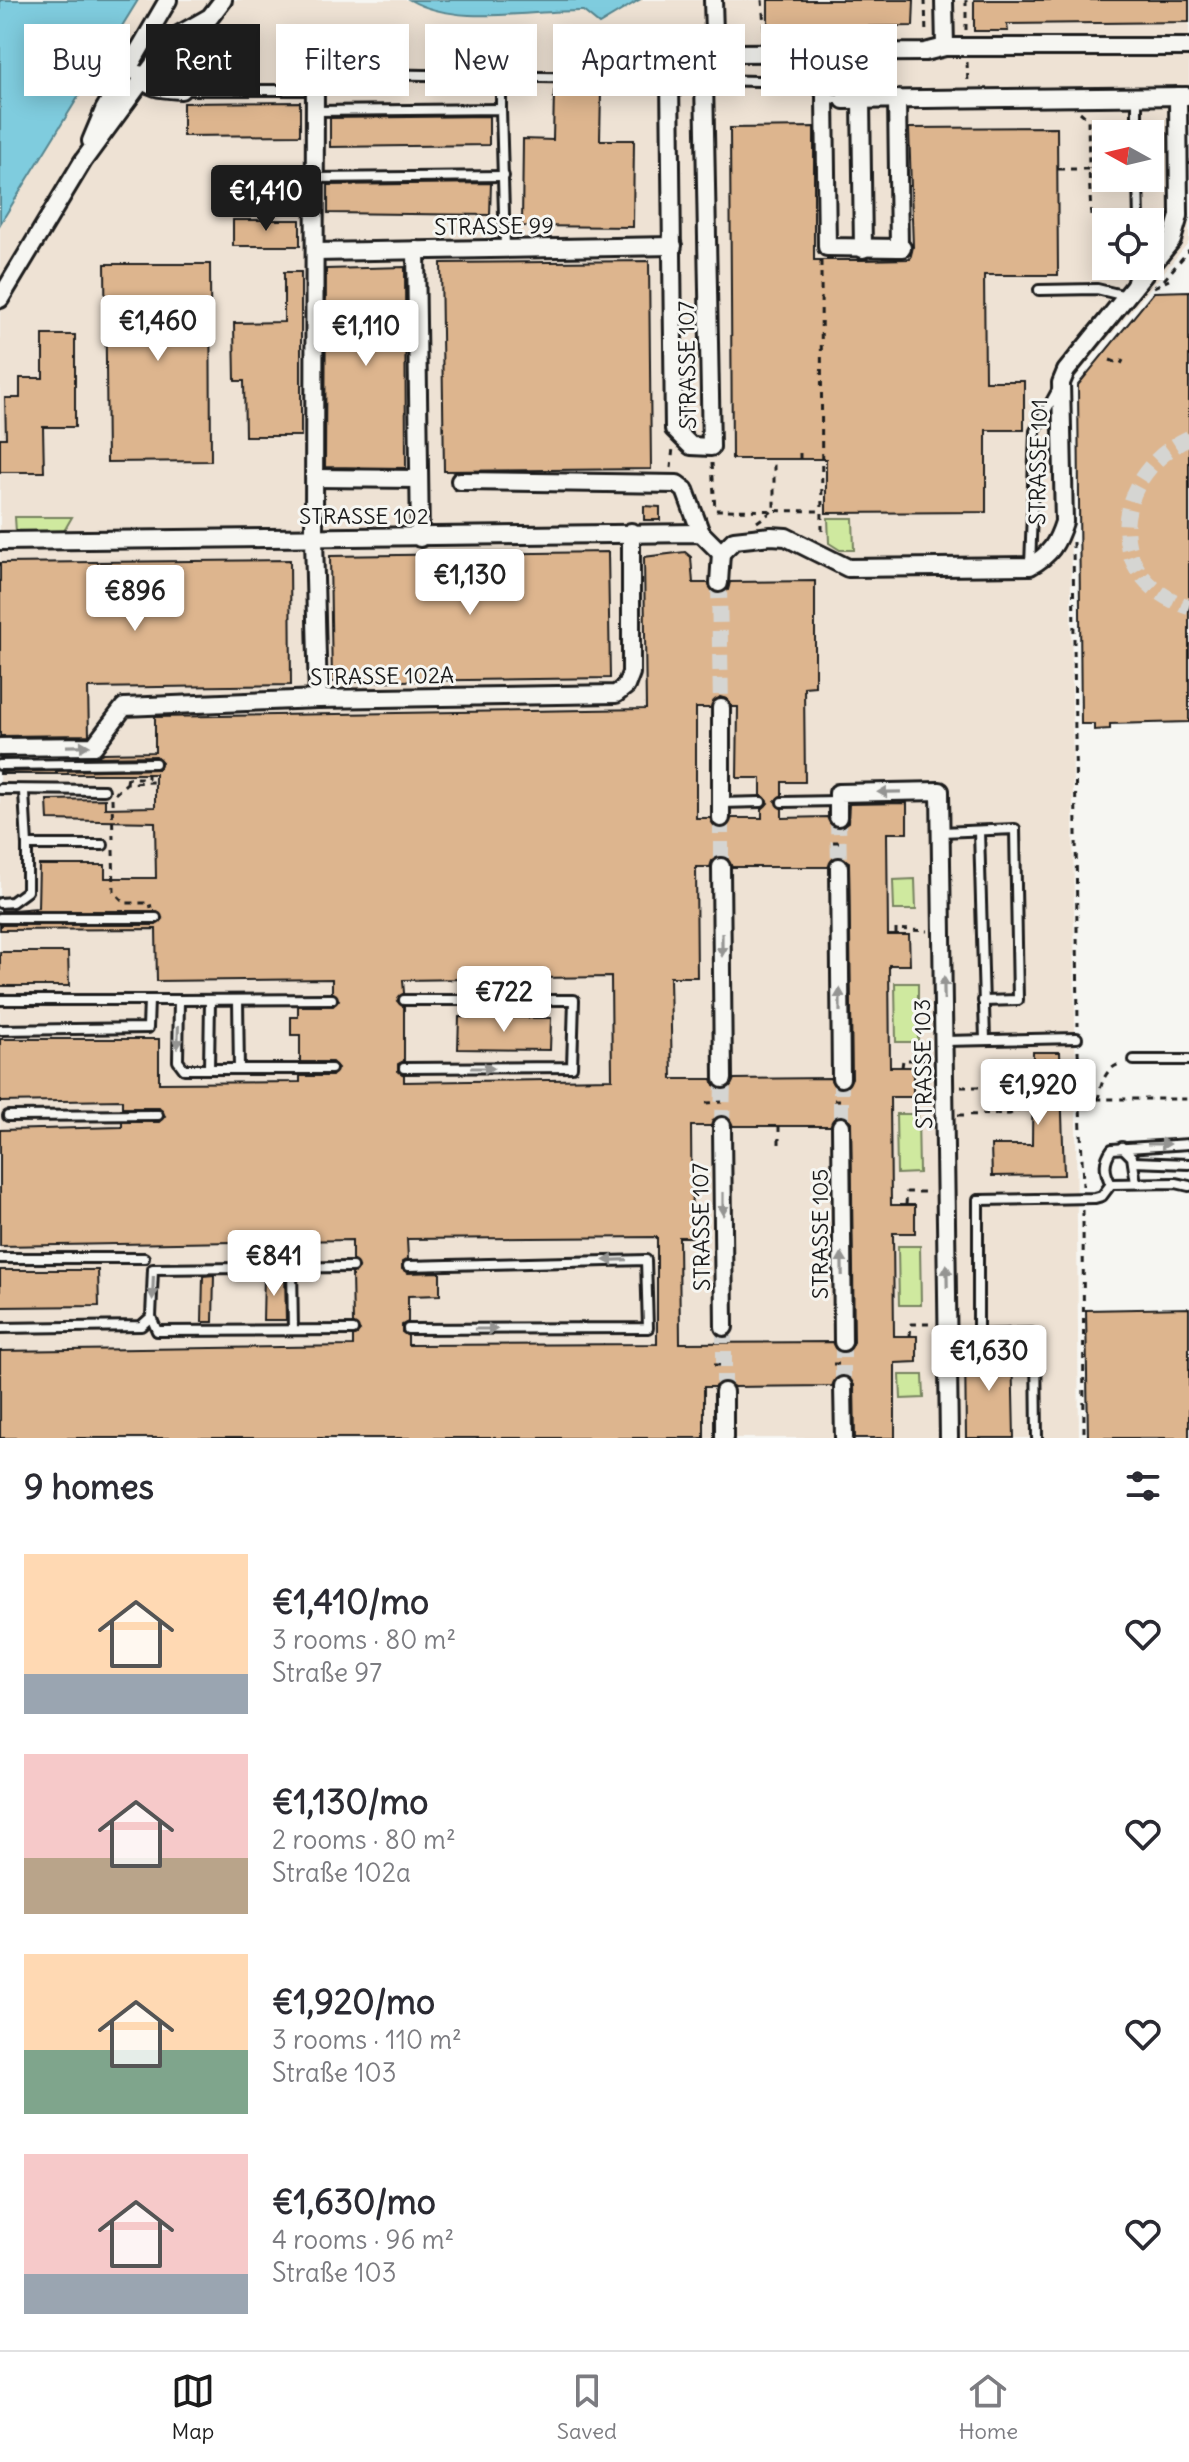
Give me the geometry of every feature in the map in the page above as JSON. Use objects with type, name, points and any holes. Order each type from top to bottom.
[{"type":"street","points":[[83,161],[104,110],[168,0]]},
{"type":"street","points":[[144,82],[138,77],[139,67],[181,0]]},
{"type":"street","points":[[0,299],[83,161],[144,82],[173,38],[210,17],[223,0]]},
{"type":"street","points":[[713,0],[714,33],[719,48],[732,53],[925,52],[945,47],[1189,47]]},
{"type":"street","points":[[944,0],[945,47]]},
{"type":"street","points":[[315,96],[314,538],[318,699]]},
{"type":"street","name":"STRASSE 107","points":[[670,96],[674,429],[691,446],[711,447],[704,96]]},
{"type":"street","points":[[844,100],[1184,96]]},
{"type":"street","name":"STRASSE 101","points":[[1030,566],[1045,558],[1057,543],[1064,522],[1061,383],[1066,371],[1172,240],[1179,220],[1184,96]]},
{"type":"street","points":[[825,97],[827,247],[863,249],[901,248],[897,99]]},
{"type":"street","points":[[861,100],[863,249]]},
{"type":"street","name":"STRASSE 99","points":[[315,252],[673,246]]},
{"type":"street","points":[[416,250],[420,538]]},
{"type":"street","points":[[315,478],[419,479]]},
{"type":"street","points":[[460,481],[670,483],[685,490],[701,533],[721,553]]},
{"type":"street","name":"STRASSE 102A","points":[[0,747],[94,746],[124,707],[196,702],[616,694],[626,686],[631,673],[631,532]]},
{"type":"street","name":"STRASSE 102","points":[[0,541],[701,533]]},
{"type":"street","points":[[719,583],[721,553],[734,540],[771,536],[786,537],[830,561],[1030,566]]},
{"type":"street","points":[[721,708],[721,810]]},
{"type":"street","name":"STRASSE 103","points":[[838,804],[940,791],[949,1438]]},
{"type":"street","points":[[721,867],[723,1079]]},
{"type":"street","points":[[839,867],[841,1078]]},
{"type":"street","name":"STRASSE 107","points":[[722,1126],[724,1327]]},
{"type":"street","name":"STRASSE 105","points":[[841,1126],[843,1342]]},
{"type":"street","points":[[843,1386],[844,1438]]},
{"type":"street","points":[[724,1392],[724,1438]]},
{"type":"lane","points":[[745,81],[809,82],[825,97],[844,100]]},
{"type":"lane","points":[[501,96],[505,248]]},
{"type":"lane","points":[[1137,96],[1137,120]]},
{"type":"lane","points":[[315,111],[501,109]]},
{"type":"lane","points":[[315,178],[504,176]]},
{"type":"lane","points":[[1039,290],[1097,289],[1128,296],[1132,280]]},
{"type":"lane","points":[[1030,566],[1035,431],[1061,383]]},
{"type":"lane","points":[[0,765],[155,763]]},
{"type":"lane","points":[[0,789],[24,792],[104,790]]},
{"type":"lane","points":[[0,903],[12,902],[27,891],[24,792]]},
{"type":"lane","points":[[721,810],[761,802]]},
{"type":"lane","points":[[782,802],[838,804]]},
{"type":"lane","points":[[941,832],[1015,829],[1018,1000],[983,1001]]},
{"type":"lane","points":[[979,831],[985,1040]]},
{"type":"lane","points":[[27,845],[103,845]]},
{"type":"lane","points":[[0,918],[156,918]]},
{"type":"lane","points":[[0,1000],[332,999]]},
{"type":"lane","points":[[0,1030],[148,1028],[149,1000]]},
{"type":"lane","points":[[179,1000],[178,1061],[184,1069],[331,1069]]},
{"type":"lane","points":[[209,1069],[210,1000]]},
{"type":"lane","points":[[238,1000],[239,1069]]},
{"type":"lane","points":[[404,1000],[574,1000],[572,1067],[404,1068]]},
{"type":"lane","points":[[944,1041],[1077,1038]]},
{"type":"lane","points":[[1134,1060],[1189,1060]]},
{"type":"lane","points":[[8,1116],[158,1115]]},
{"type":"lane","points":[[1111,1184],[1105,1174],[1107,1156],[1112,1149],[1189,1144]]},
{"type":"lane","points":[[1122,1147],[1133,1162],[1136,1183]]},
{"type":"lane","points":[[1133,1162],[1189,1164]]},
{"type":"lane","points":[[1111,1184],[1176,1183],[1189,1186]]},
{"type":"lane","points":[[978,1334],[978,1200],[1102,1196],[1111,1184]]},
{"type":"lane","points":[[0,1258],[144,1258]]},
{"type":"lane","points":[[408,1266],[646,1260],[648,1328],[408,1329]]},
{"type":"lane","points":[[292,1267],[293,1330]]},
{"type":"lane","points":[[352,1267],[153,1269],[151,1317],[157,1331],[353,1330]]},
{"type":"lane","points":[[0,1328],[141,1326],[151,1317]]},
{"type":"lane","points":[[948,1330],[978,1334],[1031,1333],[1035,1338],[1037,1438]]},
{"type":"path","points":[[762,0],[763,24]]},
{"type":"path","points":[[925,0],[926,37]]},
{"type":"path","points":[[1065,112],[1081,112],[1088,119],[1092,218]]},
{"type":"path","points":[[1058,169],[1089,169]]},
{"type":"path","points":[[827,247],[821,254],[822,511],[830,561]]},
{"type":"path","points":[[1152,289],[1166,280],[1189,250]]},
{"type":"path","points":[[1110,360],[1121,364],[1123,360],[1119,358],[1122,360]]},
{"type":"path","points":[[670,483],[674,429]]},
{"type":"path","points":[[711,447],[715,510],[822,511]]},
{"type":"path","points":[[774,459],[774,493]]},
{"type":"path","points":[[1073,529],[1077,1038],[1084,1198],[1084,1438]]},
{"type":"path","points":[[1073,545],[1079,544]]},
{"type":"path","points":[[1073,578],[1080,578]]},
{"type":"path","points":[[1073,610],[1080,610]]},
{"type":"path","points":[[105,805],[127,783],[128,778],[148,778],[148,774]]},
{"type":"path","points":[[127,783],[155,782]]},
{"type":"path","points":[[833,842],[839,842]]},
{"type":"path","points":[[125,903],[150,903],[151,908]]},
{"type":"path","points":[[896,935],[896,929],[943,932]]},
{"type":"path","points":[[902,1067],[903,1060],[944,1060]]},
{"type":"path","points":[[1098,1100],[1102,1079],[1116,1064],[1134,1060]]},
{"type":"path","points":[[945,1086],[1014,1087],[1024,1093],[1033,1093]]},
{"type":"path","points":[[1061,1092],[1098,1100],[1189,1099]]},
{"type":"path","points":[[945,1115],[1010,1114],[1020,1109],[1024,1093]]},
{"type":"path","points":[[834,1100],[841,1100]]},
{"type":"path","points":[[706,1103],[722,1102]]},
{"type":"path","points":[[779,1126],[779,1145]]},
{"type":"path","points":[[906,1205],[907,1192],[946,1191]]},
{"type":"path","points":[[910,1336],[911,1324],[948,1330]]},
{"type":"path","points":[[833,1364],[843,1364]]},
{"type":"path","points":[[714,1365],[724,1365]]},
{"type":"shaded area","points":[[0,0],[1189,0],[1189,242],[1164,272],[1164,208],[1092,208],[1092,280],[1157,280],[1069,385],[1079,1438],[0,1438]]},
{"type":"green space","points":[[15,517],[72,517],[64,531],[16,532]]},
{"type":"green space","points":[[828,518],[853,518],[854,550],[840,550],[829,543]]},
{"type":"green space","points":[[915,879],[916,910],[894,910],[893,880]]},
{"type":"green space","points":[[895,983],[918,983],[918,1042],[896,1042]]},
{"type":"green space","points":[[896,1114],[918,1114],[919,1173],[897,1174]]},
{"type":"green space","points":[[898,1246],[920,1246],[921,1305],[899,1305]]},
{"type":"green space","points":[[900,1375],[923,1375],[924,1398],[901,1399]]},
{"type":"water","points":[[0,0],[138,0],[123,24],[24,24],[24,96],[79,96],[0,224]]},
{"type":"water","points":[[410,0],[639,0],[599,24],[583,11],[472,15],[429,8]]},
{"type":"building","points":[[768,0],[914,0],[913,26],[768,24]]},
{"type":"building","points":[[974,0],[1189,0],[1189,22],[1007,24],[1008,31],[974,31]]},
{"type":"building","points":[[554,96],[601,96],[600,140],[634,140],[633,227],[522,226],[523,139],[553,140]]},
{"type":"building","points":[[300,102],[300,135],[183,136],[183,103]]},
{"type":"building","points":[[489,116],[489,145],[330,147],[330,118]]},
{"type":"building","points":[[814,127],[814,260],[862,260],[910,259],[913,247],[909,128],[1057,127],[1058,275],[984,275],[985,381],[1024,381],[1024,430],[986,430],[986,512],[826,513],[826,459],[732,459],[730,128]]},
{"type":"building","points":[[491,183],[490,215],[328,213],[328,185]]},
{"type":"building","points":[[233,220],[300,220],[300,246],[233,246]]},
{"type":"building","points":[[649,261],[651,469],[444,471],[441,263]]},
{"type":"building","points":[[105,264],[210,264],[211,461],[107,462]]},
{"type":"building","points":[[405,267],[406,468],[325,467],[326,269]]},
{"type":"building","points":[[284,272],[301,272],[301,436],[245,436],[244,381],[235,381],[234,323],[284,322]]},
{"type":"building","points":[[1189,291],[1189,722],[1110,724],[1110,729],[1094,730],[1094,724],[1081,724],[1078,385],[1154,292]]},
{"type":"building","points":[[43,335],[75,335],[75,427],[43,427],[44,472],[0,472],[0,438],[6,438],[5,398],[20,398],[20,378],[43,378]]},
{"type":"building","points":[[644,506],[660,507],[660,520],[644,520]]},
{"type":"building","points":[[608,552],[610,678],[332,682],[330,556]]},
{"type":"building","points":[[685,552],[691,557],[693,583],[708,583],[718,594],[728,590],[730,582],[815,581],[815,686],[804,687],[805,782],[782,782],[782,795],[775,801],[782,809],[782,818],[827,817],[832,826],[839,828],[848,822],[849,804],[907,803],[907,833],[887,833],[888,935],[909,935],[910,965],[889,965],[890,1067],[913,1067],[913,1097],[890,1097],[891,1205],[915,1205],[915,1233],[893,1233],[894,1336],[917,1336],[917,1362],[895,1363],[895,1438],[855,1438],[854,1385],[844,1375],[837,1377],[832,1386],[734,1387],[723,1381],[714,1387],[704,1387],[704,1438],[0,1438],[0,1351],[353,1346],[353,1337],[360,1331],[353,1323],[352,1274],[359,1268],[352,1260],[352,1240],[0,1246],[0,1130],[122,1127],[122,1122],[159,1122],[165,1116],[159,1108],[122,1108],[122,1100],[0,1102],[0,1039],[159,1039],[159,1083],[300,1082],[300,1076],[332,1076],[338,1068],[332,1062],[300,1062],[300,1035],[291,1035],[291,1017],[298,1017],[298,1006],[333,1006],[339,1000],[332,992],[332,979],[157,981],[156,929],[0,930],[0,925],[156,925],[163,919],[156,911],[0,911],[38,908],[39,865],[105,865],[105,878],[156,878],[155,822],[48,820],[47,800],[105,799],[105,808],[155,807],[155,774],[0,772],[158,769],[162,762],[156,756],[95,757],[103,753],[155,752],[155,717],[646,709],[644,557]],"holes":[[[720,697],[727,699],[732,707],[738,707],[737,778],[761,778],[761,795],[768,803],[762,809],[762,818],[732,818],[722,829],[715,827],[710,818],[696,818],[696,708],[710,708]],[[720,856],[727,858],[732,867],[828,867],[838,856],[849,862],[852,1078],[846,1088],[835,1087],[830,1078],[734,1079],[729,1088],[722,1090],[714,1085],[712,1079],[672,1079],[670,977],[697,977],[696,867],[710,867],[712,861]],[[611,977],[612,1079],[404,1082],[404,1075],[398,1071],[398,1064],[404,1061],[404,1007],[397,1001],[404,993],[403,980]],[[721,1115],[728,1117],[733,1126],[830,1126],[840,1115],[851,1121],[854,1342],[848,1352],[837,1351],[832,1342],[680,1343],[679,1237],[692,1237],[691,1126],[711,1126],[713,1120]],[[657,1237],[657,1344],[408,1345],[408,1336],[402,1332],[402,1325],[408,1322],[408,1296],[440,1295],[440,1272],[408,1273],[402,1269],[402,1262],[408,1259],[407,1239]]]},
{"type":"building","points":[[290,560],[291,685],[88,688],[89,735],[0,736],[0,563]]},
{"type":"building","points":[[0,952],[68,952],[69,986],[0,986]]},
{"type":"building","points":[[459,1017],[551,1018],[550,1050],[458,1049]]},
{"type":"building","points":[[1033,1052],[1060,1052],[1064,1175],[992,1176],[991,1145],[1032,1145]]},
{"type":"building","points":[[0,1270],[98,1270],[99,1306],[0,1307]]},
{"type":"building","points":[[214,1275],[213,1322],[202,1322],[203,1276]]},
{"type":"building","points":[[264,1275],[285,1275],[286,1320],[263,1320]]},
{"type":"building","points":[[1189,1308],[1189,1438],[1088,1438],[1086,1310]]},
{"type":"building","points":[[1012,1347],[1014,1438],[966,1438],[965,1348]]},
{"type":"tunnel","points":[[1189,438],[1163,454],[1144,476],[1131,500],[1126,526],[1129,551],[1140,574],[1160,593],[1189,607]]},
{"type":"tunnel","points":[[719,583],[721,708]]},
{"type":"tunnel","points":[[838,817],[839,867]]},
{"type":"tunnel","points":[[721,818],[721,867]]},
{"type":"tunnel","points":[[841,1078],[841,1126]]},
{"type":"tunnel","points":[[722,1126],[723,1079]]},
{"type":"tunnel","points":[[724,1327],[724,1392]]},
{"type":"tunnel","points":[[843,1342],[843,1386]]}]
